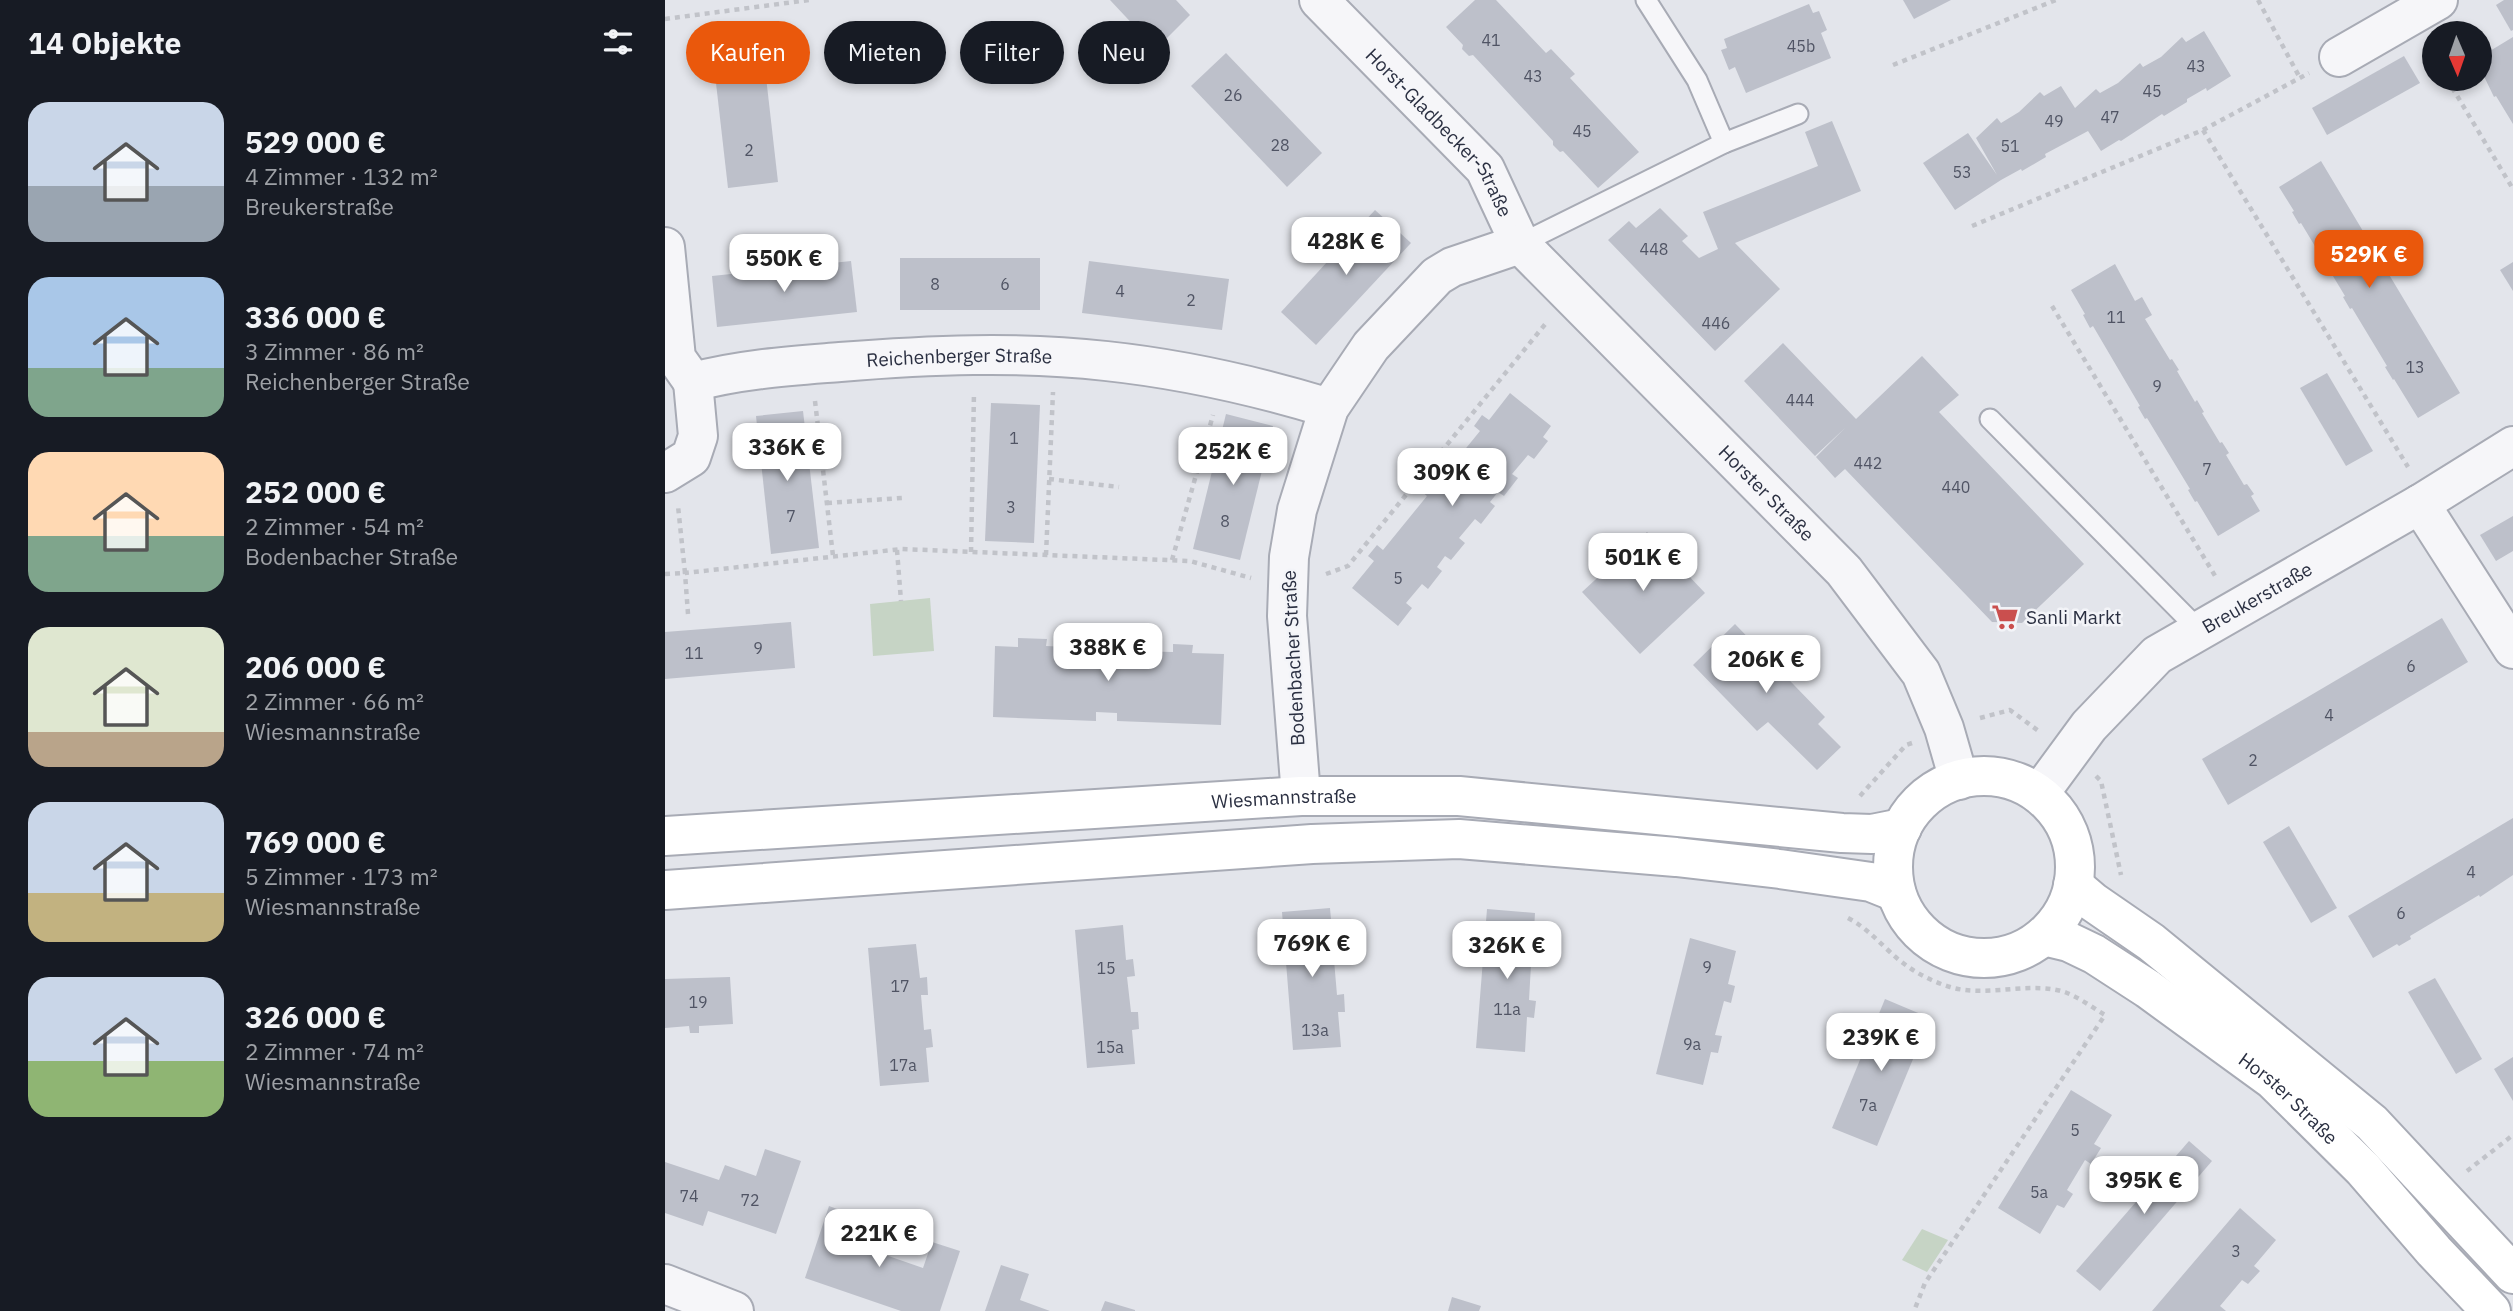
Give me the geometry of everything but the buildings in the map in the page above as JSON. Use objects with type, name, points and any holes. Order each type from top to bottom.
[{"type":"main road","points":[[1980,776],[2008,779],[2039,794],[2056,810],[2070,835],[2076,863],[2073,891],[2061,917],[2044,936],[2017,953],[1989,959],[1960,956],[1934,944],[1912,925],[1896,892],[1892,872],[1895,843],[1907,817],[1927,795],[1951,781],[1980,776]]},
{"type":"main road","name":"Wiesmannstraße","points":[[665,835],[1301,796],[1459,796],[1842,833],[1872,834],[1902,828]]},
{"type":"main road","points":[[665,890],[1312,844],[1459,839],[1676,857],[1841,878],[1871,883],[1896,892]]},
{"type":"main road","name":"Horster Straße","points":[[2073,885],[2151,942],[2372,1122],[2513,1274]]},
{"type":"main road","name":"Horster Straße","points":[[2044,936],[2069,942],[2094,954],[2148,989],[2273,1080],[2363,1169],[2434,1251],[2491,1311]]},
{"type":"street","name":"Horst-Gladbecker-Straße","points":[[1319,0],[1485,169],[1520,244]]},
{"type":"street","points":[[2339,57],[2438,0]]},
{"type":"street","name":"Horster Straße","points":[[1520,244],[1844,570],[1921,673],[1944,728],[1959,780]]},
{"type":"street","name":"Bodenbacher Straße","points":[[1301,796],[1287,616],[1289,557],[1297,510],[1329,408],[1371,346],[1437,276],[1452,267],[1520,244]]},
{"type":"street","points":[[665,247],[676,358],[693,382],[698,436],[691,457],[670,470]]},
{"type":"street","name":"Reichenberger Straße","points":[[693,382],[722,374],[896,357],[1054,358],[1106,361],[1222,380],[1329,408]]},
{"type":"street","name":"Breukerstraße","points":[[2039,794],[2089,726],[2157,654],[2424,501],[2513,446]]},
{"type":"street","points":[[2424,501],[2513,649]]},
{"type":"street","points":[[665,1284],[725,1309]]},
{"type":"lane","points":[[1646,0],[1697,80],[1724,143]]},
{"type":"lane","points":[[1520,244],[1724,143],[1798,114]]},
{"type":"lane","points":[[1990,419],[2199,630]]},
{"type":"lane","points":[[1459,796],[1459,839]]},
{"type":"path","points":[[665,19],[809,0]]},
{"type":"path","points":[[1893,65],[2056,0]]},
{"type":"path","points":[[2258,0],[2300,78]]},
{"type":"path","points":[[1972,226],[2203,130],[2339,57]]},
{"type":"path","points":[[2454,91],[2513,188]]},
{"type":"path","points":[[2203,130],[2424,501]]},
{"type":"path","points":[[665,574],[897,550],[1190,561],[1287,588],[1348,566],[1570,295]]},
{"type":"path","points":[[2052,306],[2235,610]]},
{"type":"path","points":[[971,552],[975,356]]},
{"type":"path","points":[[1046,555],[1054,358]]},
{"type":"path","points":[[810,364],[833,556]]},
{"type":"path","points":[[1172,560],[1222,380]]},
{"type":"path","points":[[670,470],[688,614]]},
{"type":"path","points":[[1049,479],[1119,487]]},
{"type":"path","points":[[827,503],[902,498]]},
{"type":"path","points":[[897,550],[901,601]]},
{"type":"path","points":[[1842,833],[1851,806],[1906,746],[1944,728],[2010,710],[2070,752],[2101,781],[2123,885],[2135,898],[2119,920]]},
{"type":"path","points":[[1841,878],[1837,913],[1862,925],[1917,974],[1951,988],[1983,992],[2050,989],[2067,993],[2105,1015],[1925,1283],[1914,1311]]},
{"type":"path","points":[[2067,993],[2094,954]]},
{"type":"path","points":[[2438,1193],[2513,1135]]},
{"type":"green space","points":[[930,598],[934,651],[873,656],[870,604]]},
{"type":"green space","points":[[1922,1229],[1948,1240],[1927,1272],[1902,1260]]},
{"type":"place","name":"Sanli Markt","points":[[2005,617]]}]
